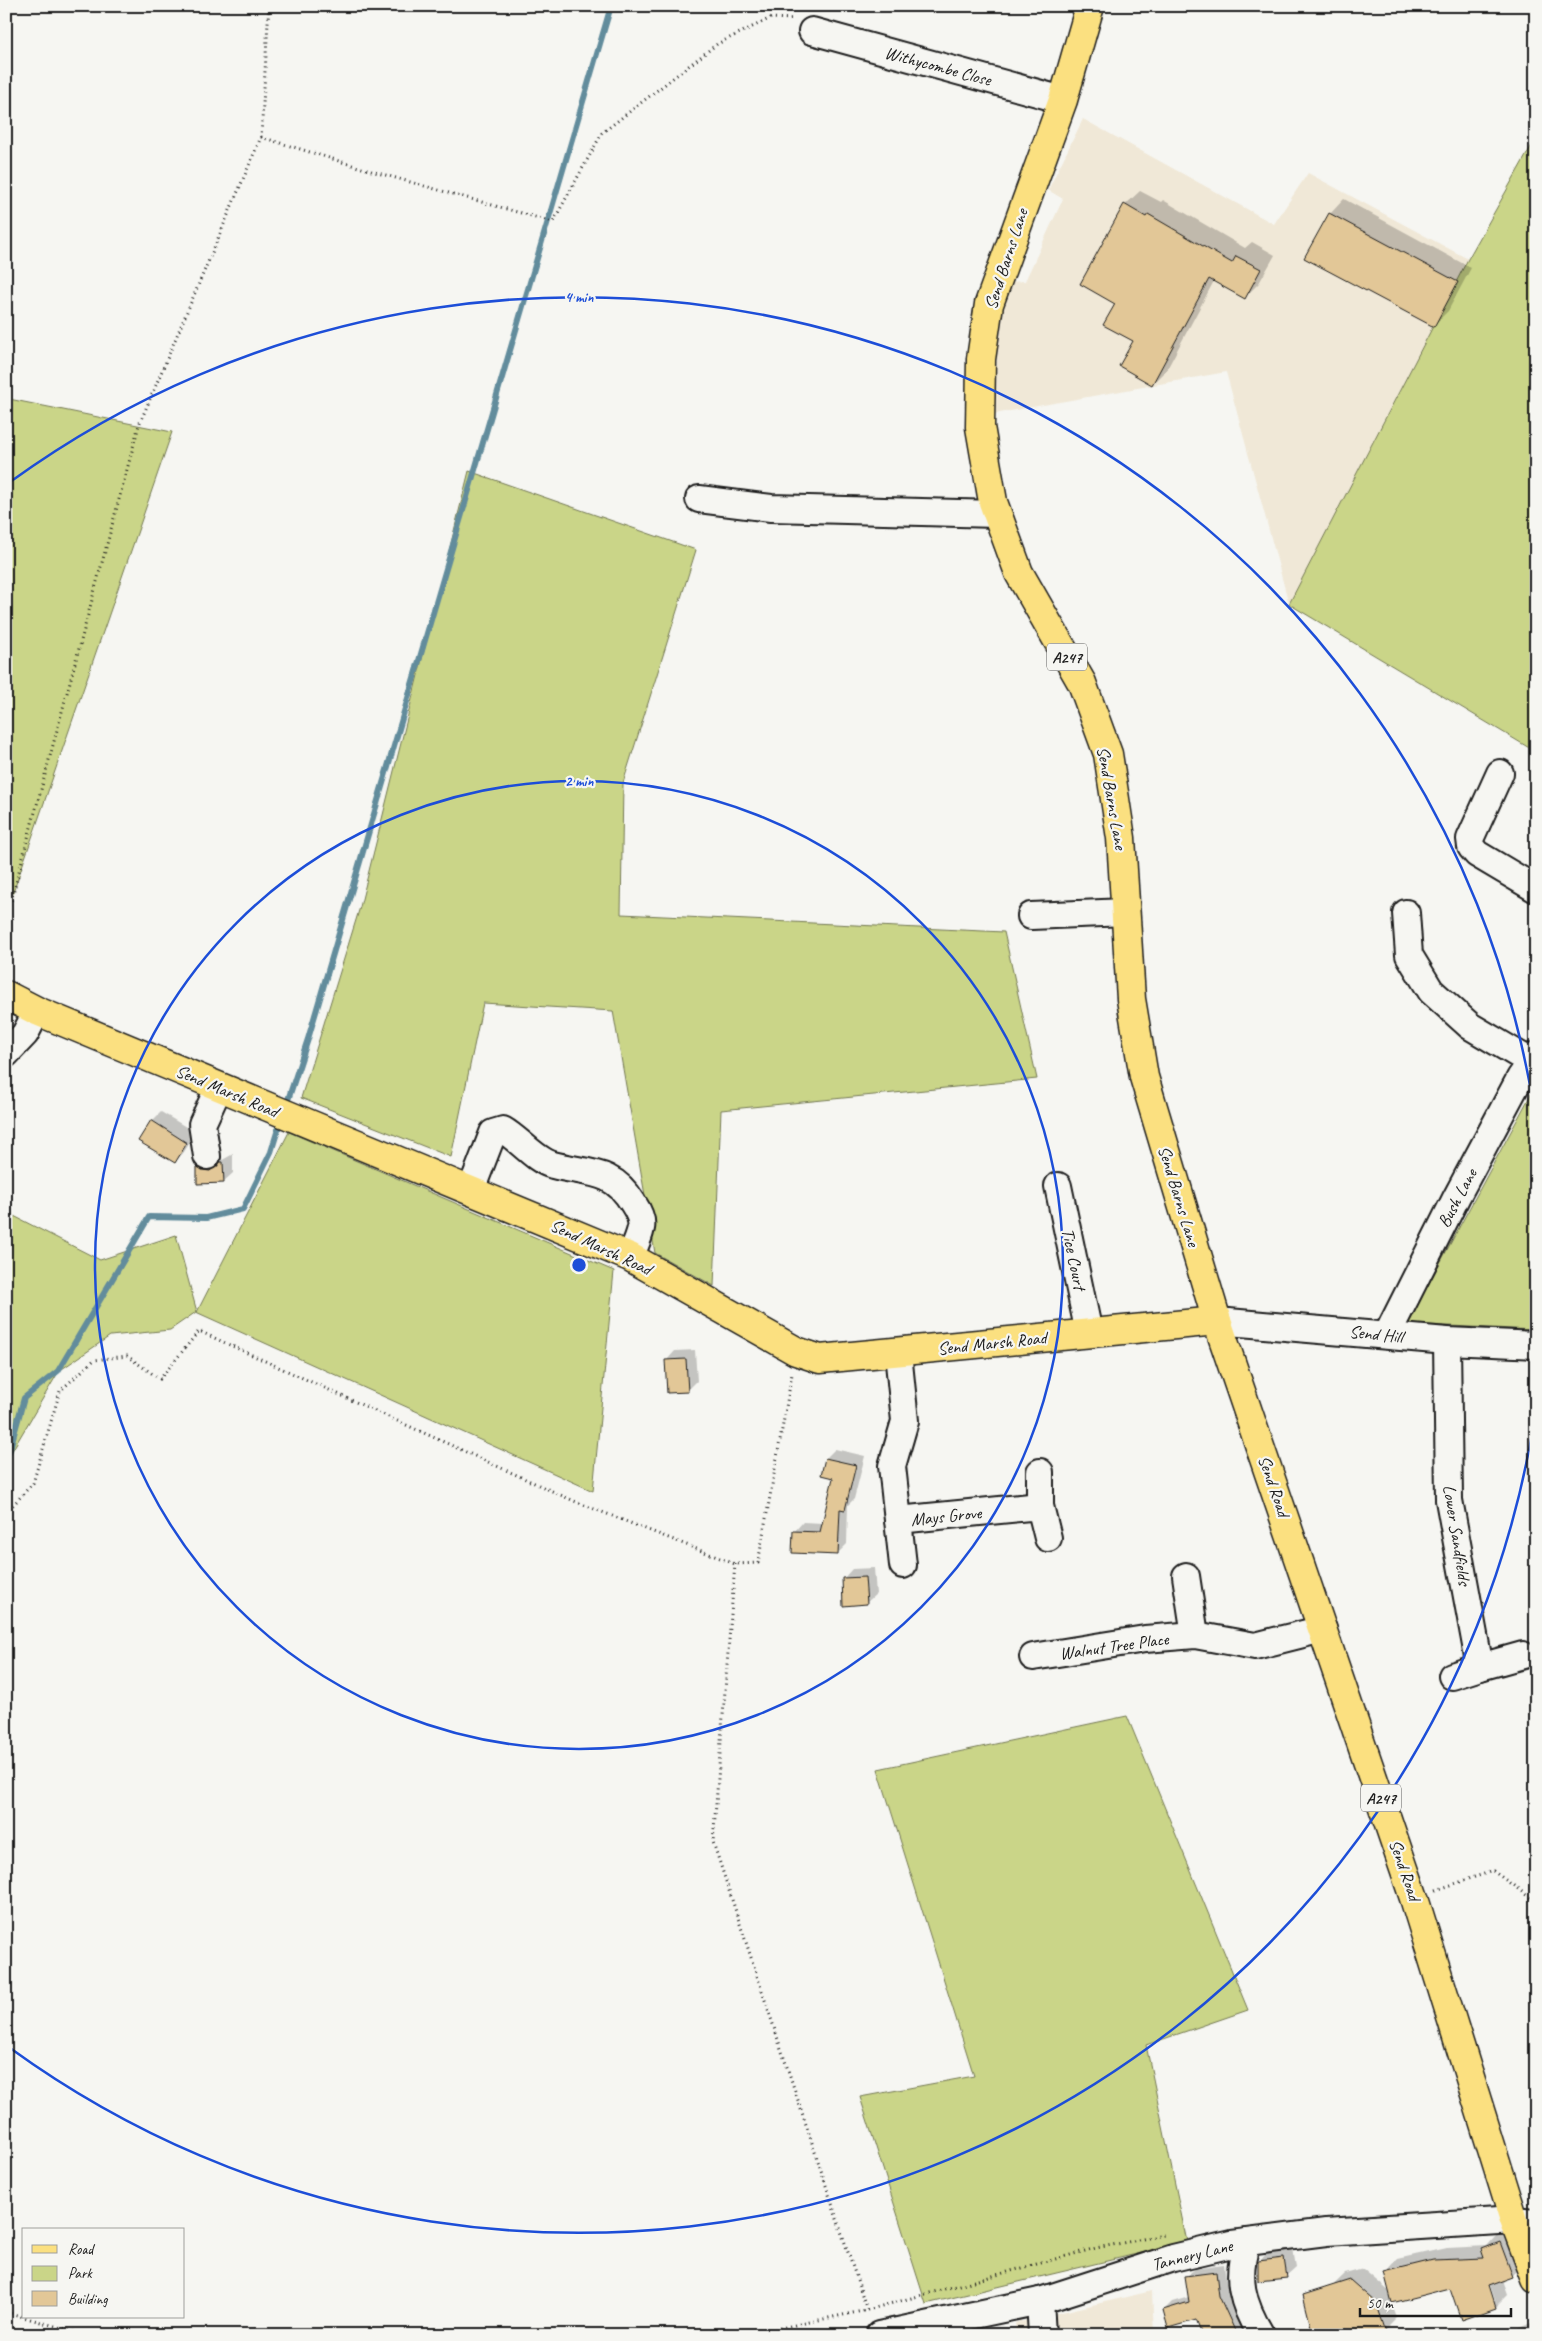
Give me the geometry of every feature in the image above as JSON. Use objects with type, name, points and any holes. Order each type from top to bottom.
[{"type":"main road","name":"Send Barns Lane","points":[[1090,6],[1063,100],[989,304],[981,359],[980,427],[993,502],[1019,573],[1082,683],[1108,754],[1121,838],[1131,999],[1144,1077],[1217,1321]]},
{"type":"main road","name":"Send Marsh Road","points":[[6,995],[37,1011],[630,1257],[796,1352],[820,1359],[1217,1321]]},
{"type":"main road","name":"Send Road","points":[[1217,1321],[1525,2221],[1536,2279]]},
{"type":"street","name":"Withycombe Close","points":[[804,25],[1063,100]]},
{"type":"street","points":[[699,499],[770,508],[997,514]]},
{"type":"street","points":[[1500,773],[1470,839],[1471,847],[1484,858],[1530,886]]},
{"type":"street","points":[[1031,916],[1126,912]]},
{"type":"street","name":"Bush Lane","points":[[1387,1335],[1457,1196],[1520,1078],[1533,1058],[1470,1026],[1431,991],[1409,955],[1406,913]]},
{"type":"street","points":[[6,1054],[25,1034],[37,1011]]},
{"type":"street","points":[[207,1156],[194,1118],[219,1087]]},
{"type":"street","points":[[471,1190],[493,1133],[503,1130],[518,1138],[543,1161],[553,1165],[590,1171],[609,1178],[628,1194],[638,1210],[642,1226],[630,1257]]},
{"type":"street","name":"Tice Court","points":[[1058,1186],[1089,1333]]},
{"type":"street","name":"Send Hill","points":[[1217,1321],[1447,1341],[1536,1345]]},
{"type":"street","name":"Lower Sandfields","points":[[1447,1341],[1449,1500],[1480,1667]]},
{"type":"street","points":[[898,1352],[904,1421],[882,1462],[898,1520]]},
{"type":"street","points":[[1040,1472],[1040,1506],[1048,1538]]},
{"type":"street","name":"Mays Grove","points":[[903,1565],[898,1520],[1040,1506]]},
{"type":"street","points":[[1186,1576],[1195,1636]]},
{"type":"street","name":"Walnut Tree Place","points":[[1033,1657],[1145,1639],[1195,1636],[1254,1646],[1323,1629]]},
{"type":"street","points":[[1452,1676],[1523,1655]]},
{"type":"street","name":"Tannery Lane","points":[[878,2335],[1040,2301],[1174,2258],[1247,2242],[1326,2232],[1525,2221]]},
{"type":"street","points":[[1247,2242],[1240,2270],[1240,2284],[1246,2309],[1261,2335]]},
{"type":"street","points":[[1040,2301],[1042,2335]]},
{"type":"path","points":[[6,920],[139,425],[261,137],[269,6]]},
{"type":"path","points":[[261,137],[378,173],[553,222],[602,133],[717,44],[771,18],[804,25]]},
{"type":"path","points":[[6,1512],[32,1483],[60,1391],[94,1360],[127,1356],[160,1380],[199,1331],[574,1501],[735,1564],[758,1564],[796,1352]]},
{"type":"path","points":[[735,1564],[713,1842],[867,2310]]},
{"type":"path","points":[[1414,1898],[1494,1871],[1536,1902]]},
{"type":"path","points":[[747,2335],[867,2310],[1096,2248],[1164,2234],[1174,2258]]},
{"type":"path","points":[[6,2312],[22,2317]]},
{"type":"path","points":[[27,2318],[86,2335]]},
{"type":"shaded area","points":[[1083,119],[1274,224],[1308,173],[1468,259],[1289,604],[1226,372],[994,414],[998,333],[1009,282],[1025,281],[1063,199],[1048,190]]},
{"type":"shaded area","points":[[1152,2291],[1154,2335],[1016,2335],[1015,2323]]},
{"type":"green space","points":[[1536,138],[1536,752],[1289,604],[1468,259]]},
{"type":"green space","points":[[6,391],[9,399],[172,432],[6,913]]},
{"type":"green space","points":[[469,471],[696,550],[623,783],[621,914],[1004,932],[1037,1079],[721,1110],[714,1286],[655,1253],[613,1011],[483,1003],[451,1157],[301,1098],[360,907]]},
{"type":"green space","points":[[1536,1085],[1536,1330],[1407,1324]]},
{"type":"green space","points":[[289,1132],[614,1271],[593,1491],[196,1312],[170,1330],[110,1336],[59,1371],[6,1461],[6,1212],[100,1260],[176,1235],[197,1312]]},
{"type":"green space","points":[[1127,1716],[1248,2010],[1146,2045],[1187,2242],[926,2304],[860,2097],[974,2076],[878,1769]]},
{"type":"building","points":[[1124,204],[1146,217],[1148,214],[1232,263],[1236,256],[1261,269],[1245,299],[1209,279],[1152,385],[1119,366],[1133,341],[1103,325],[1115,304],[1080,284]]},
{"type":"building","points":[[1329,213],[1458,282],[1434,327],[1304,258]]},
{"type":"building","points":[[151,1120],[187,1143],[175,1163],[138,1141]]},
{"type":"building","points":[[220,1162],[223,1162],[224,1183],[197,1184],[197,1166],[202,1170],[210,1171]]},
{"type":"building","points":[[686,1359],[688,1392],[667,1393],[665,1360]]},
{"type":"building","points":[[825,1458],[856,1465],[845,1510],[840,1509],[838,1555],[792,1553],[793,1531],[820,1532],[833,1478],[821,1475]]},
{"type":"building","points":[[865,1577],[867,1604],[843,1606],[842,1578]]},
{"type":"building","points":[[1500,2242],[1513,2277],[1488,2286],[1495,2308],[1461,2320],[1450,2288],[1392,2303],[1384,2272],[1433,2260],[1485,2258],[1482,2249]]},
{"type":"building","points":[[1284,2258],[1287,2278],[1258,2281],[1258,2261]]},
{"type":"building","points":[[1216,2272],[1219,2296],[1237,2335],[1202,2335],[1196,2320],[1168,2328],[1163,2310],[1189,2302],[1185,2276]]},
{"type":"building","points":[[1350,2280],[1375,2302],[1385,2332],[1375,2335],[1313,2335],[1303,2295]]},
{"type":"waterway","points":[[287,1103],[308,1039],[611,6]]},
{"type":"waterway","points":[[6,1463],[24,1398],[58,1371],[149,1217],[206,1218],[243,1209],[271,1152],[279,1126]]}]
